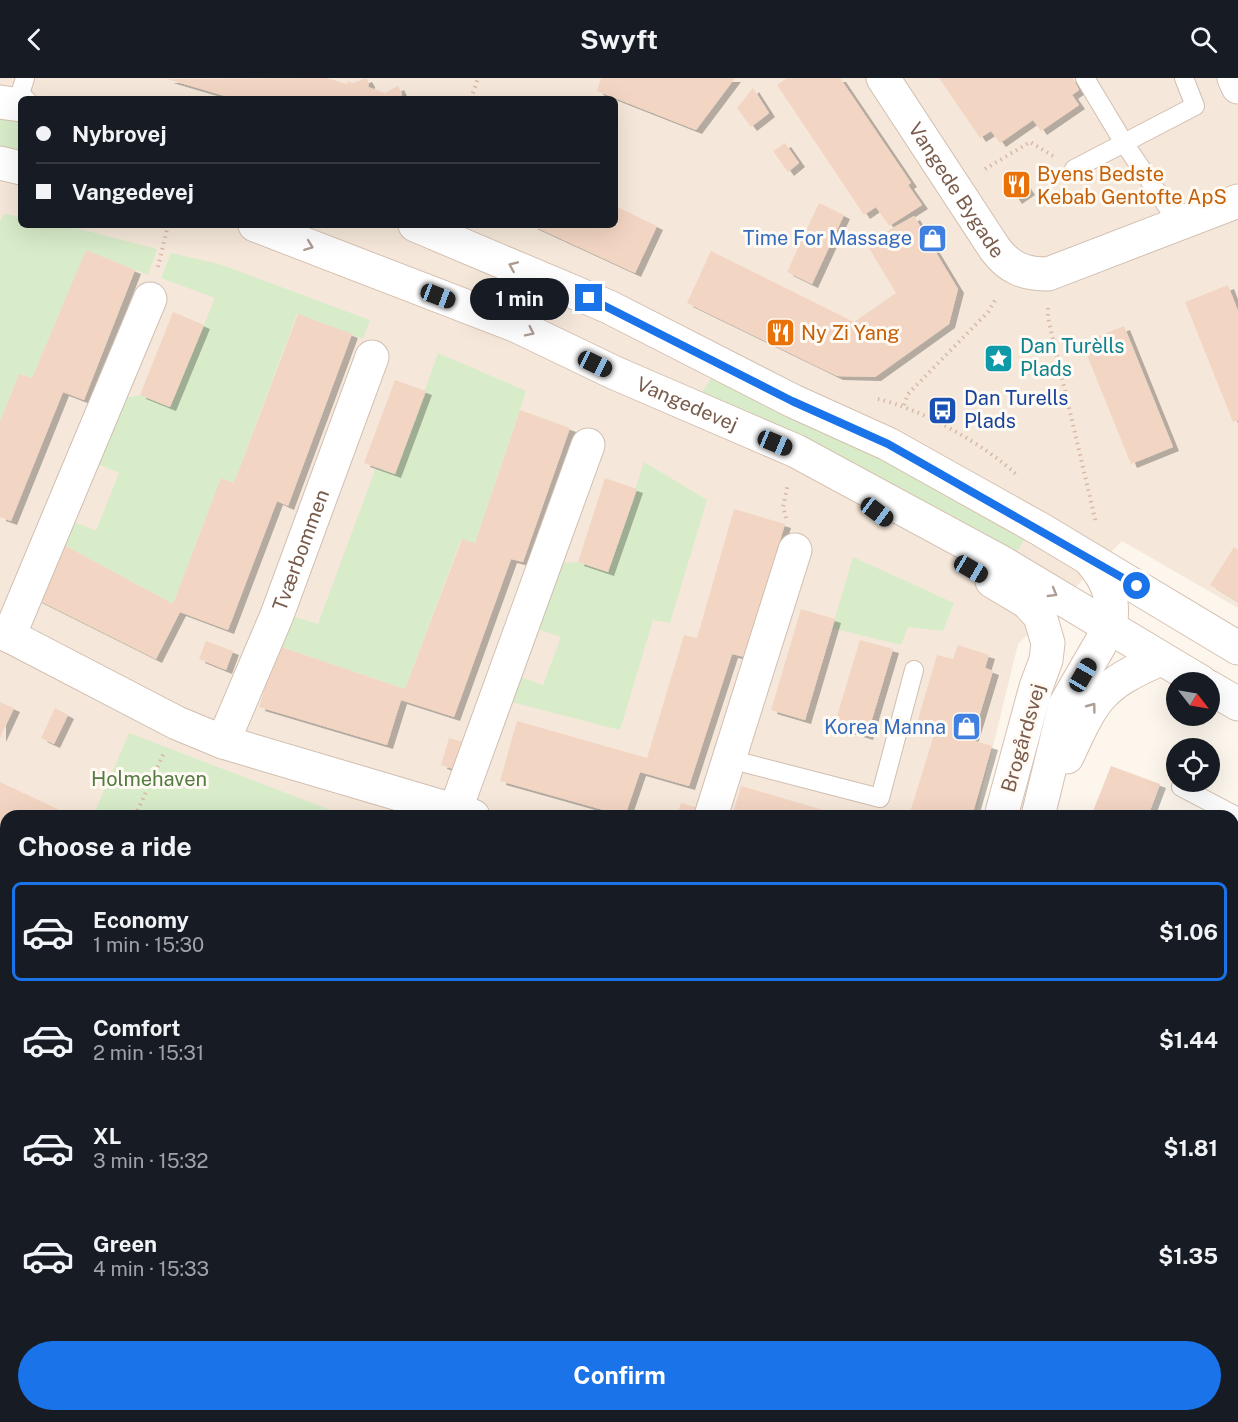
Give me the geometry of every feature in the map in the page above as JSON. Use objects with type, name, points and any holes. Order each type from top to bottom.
[{"type":"street","name":"Vangede Bygade","points":[[883,78],[1003,260],[1028,274],[1048,274]]},
{"type":"street","points":[[1234,78],[1238,87]]},
{"type":"street","points":[[0,163],[18,167]]},
{"type":"street","points":[[1048,274],[1238,201]]},
{"type":"street","name":"Vangedevej","points":[[263,228],[517,326],[615,373],[795,451],[1104,615],[1161,659],[1184,672]]},
{"type":"street","points":[[422,228],[609,307],[792,401],[888,444],[1093,545],[1238,648]]},
{"type":"street","points":[[150,299],[4,634],[177,723],[223,742],[454,810]]},
{"type":"street","name":"Tværbommen","points":[[223,742],[277,615],[372,357]]},
{"type":"street","points":[[465,810],[588,445]]},
{"type":"street","points":[[795,451],[894,524],[1027,602],[1040,616],[1047,631],[1046,660]]},
{"type":"street","points":[[1093,545],[1102,574],[1110,587],[1104,615]]},
{"type":"street","points":[[713,810],[795,550]]},
{"type":"street","points":[[1046,660],[1060,641],[1104,615],[1143,613],[1238,669]]},
{"type":"street","name":"Brogårdsvej","points":[[1040,810],[1065,705],[1104,615]]},
{"type":"street","points":[[1042,810],[1084,718],[1102,694],[1124,675],[1161,659]]},
{"type":"street","name":"Brogårdsvej","points":[[1002,810],[1036,687],[1046,660]]},
{"type":"street","points":[[1220,693],[1238,704]]},
{"type":"lane","points":[[1085,78],[1124,143],[1179,224]]},
{"type":"lane","points":[[1074,169],[1196,106],[1184,78]]},
{"type":"lane","points":[[729,759],[880,798],[914,670]]},
{"type":"lane","points":[[1190,792],[1225,810]]},
{"type":"path","points":[[472,96],[478,78]]},
{"type":"path","points":[[955,188],[1030,142],[1074,169]]},
{"type":"path","points":[[150,299],[167,228]]},
{"type":"path","points":[[904,405],[908,394],[988,312],[1014,268]]},
{"type":"path","points":[[1048,274],[1048,318],[1087,494],[1093,545]]},
{"type":"path","points":[[795,451],[783,507],[795,550]]},
{"type":"path","points":[[138,810],[177,723]]},
{"type":"shaded area","points":[[0,78],[1238,78],[1238,608],[1122,541],[1018,644],[977,810],[0,810]]},
{"type":"green space","points":[[0,119],[18,122],[18,154],[0,151]]},
{"type":"green space","points":[[4,214],[18,216],[18,228],[76,228],[157,249],[148,275],[86,250],[32,378],[19,374],[0,422],[0,221]]},
{"type":"green space","points":[[171,253],[219,264],[370,320],[363,339],[297,314],[234,483],[221,478],[173,604],[64,545],[72,521],[96,531],[119,473],[95,463],[121,399],[140,395],[170,407],[215,298],[161,278]]},
{"type":"green space","points":[[438,353],[526,391],[475,543],[461,539],[405,689],[278,646],[295,617],[318,624],[376,467],[395,474]]},
{"type":"green space","points":[[714,374],[869,451],[1025,538],[1014,557],[860,470],[702,392]]},
{"type":"green space","points":[[644,462],[707,500],[670,623],[653,620],[620,730],[511,702],[520,677],[543,685],[561,637],[537,629],[560,563],[578,562],[608,572]]},
{"type":"green space","points":[[853,557],[954,603],[943,631],[908,627],[901,645],[832,628]]},
{"type":"green space","name":"Holmehaven","points":[[129,733],[330,810],[96,810]]},
{"type":"building","points":[[327,78],[347,84],[348,81],[353,83],[366,78],[369,83],[368,87],[385,93],[398,86],[402,94],[401,96],[225,96],[167,79]]},
{"type":"building","points":[[601,78],[735,78],[696,130],[618,99],[618,96],[610,96],[597,91]]},
{"type":"building","points":[[787,78],[840,78],[911,183],[908,185],[922,205],[889,226],[876,207],[864,215],[777,85]]},
{"type":"building","points":[[939,78],[1073,78],[1079,90],[1072,95],[1079,105],[1041,131],[1033,120],[1000,143],[991,131],[980,138]]},
{"type":"building","points":[[753,88],[769,113],[751,127],[737,108]]},
{"type":"building","points":[[785,143],[799,163],[788,172],[773,151]]},
{"type":"building","name":"Byens Bedste Kebab Gentofte ApS","points":[[1016,171],[1029,191],[1016,200],[1003,180]]},
{"type":"building","points":[[819,203],[844,215],[812,284],[787,272]]},
{"type":"building","points":[[618,207],[657,226],[635,273],[538,228],[618,228]]},
{"type":"building","points":[[914,216],[958,289],[949,324],[875,377],[837,376],[687,303],[711,251],[854,322],[896,293],[866,243]]},
{"type":"building","points":[[86,250],[135,270],[84,400],[63,392],[11,521],[0,517],[0,422],[19,374],[32,378]]},
{"type":"building","points":[[1228,285],[1238,311],[1238,420],[1233,422],[1185,302]]},
{"type":"building","points":[[173,312],[204,325],[170,407],[140,395]]},
{"type":"building","points":[[298,314],[352,334],[288,506],[277,501],[228,630],[180,612],[156,659],[36,599],[64,545],[173,604],[221,478],[234,483]]},
{"type":"building","points":[[1124,326],[1173,447],[1131,464],[1082,343]]},
{"type":"building","points":[[395,380],[426,391],[395,474],[364,463]]},
{"type":"building","points":[[520,410],[570,428],[523,562],[511,559],[454,717],[401,700],[387,745],[259,707],[278,646],[405,689],[462,539],[475,543]]},
{"type":"building","points":[[605,478],[637,489],[608,572],[578,562]]},
{"type":"building","points":[[734,509],[785,524],[745,657],[732,654],[689,786],[640,772],[627,810],[604,810],[500,781],[517,721],[647,758],[684,635],[697,638]]},
{"type":"building","points":[[1234,547],[1238,550],[1238,602],[1210,585]]},
{"type":"building","points":[[801,609],[835,619],[805,720],[771,710]]},
{"type":"building","points":[[860,640],[893,649],[867,736],[834,726]]},
{"type":"building","points":[[206,641],[233,651],[226,670],[199,659]]},
{"type":"building","points":[[958,645],[989,655],[985,668],[993,671],[972,740],[992,746],[974,810],[911,810],[935,731],[916,726],[937,655],[953,659]]},
{"type":"building","points":[[0,702],[14,708],[0,738]]},
{"type":"building","points":[[55,708],[68,715],[54,744],[41,738]]},
{"type":"building","points":[[449,738],[468,743],[460,771],[441,765]]},
{"type":"building","points":[[1111,766],[1160,784],[1150,810],[1093,810]]},
{"type":"building","points":[[0,782],[60,810],[0,810]]},
{"type":"building","points":[[741,786],[823,810],[734,810]]},
{"type":"building","points":[[681,803],[702,809],[702,810],[679,810]]},
{"type":"place","name":"Byens Bedste Kebab Gentofte ApS","points":[[1016,185]]},
{"type":"place","name":"Time For Massage","points":[[933,238]]},
{"type":"place","name":"Ny Zi Yang","points":[[780,333]]},
{"type":"place","name":"Dan Turèlls Plads","points":[[999,358]]},
{"type":"place","name":"Dan Turells Plads","points":[[943,410]]},
{"type":"place","name":"Korea Manna","points":[[967,727]]},
{"type":"route","points":[[589,298],[792,401],[888,444],[1137,586]]}]
